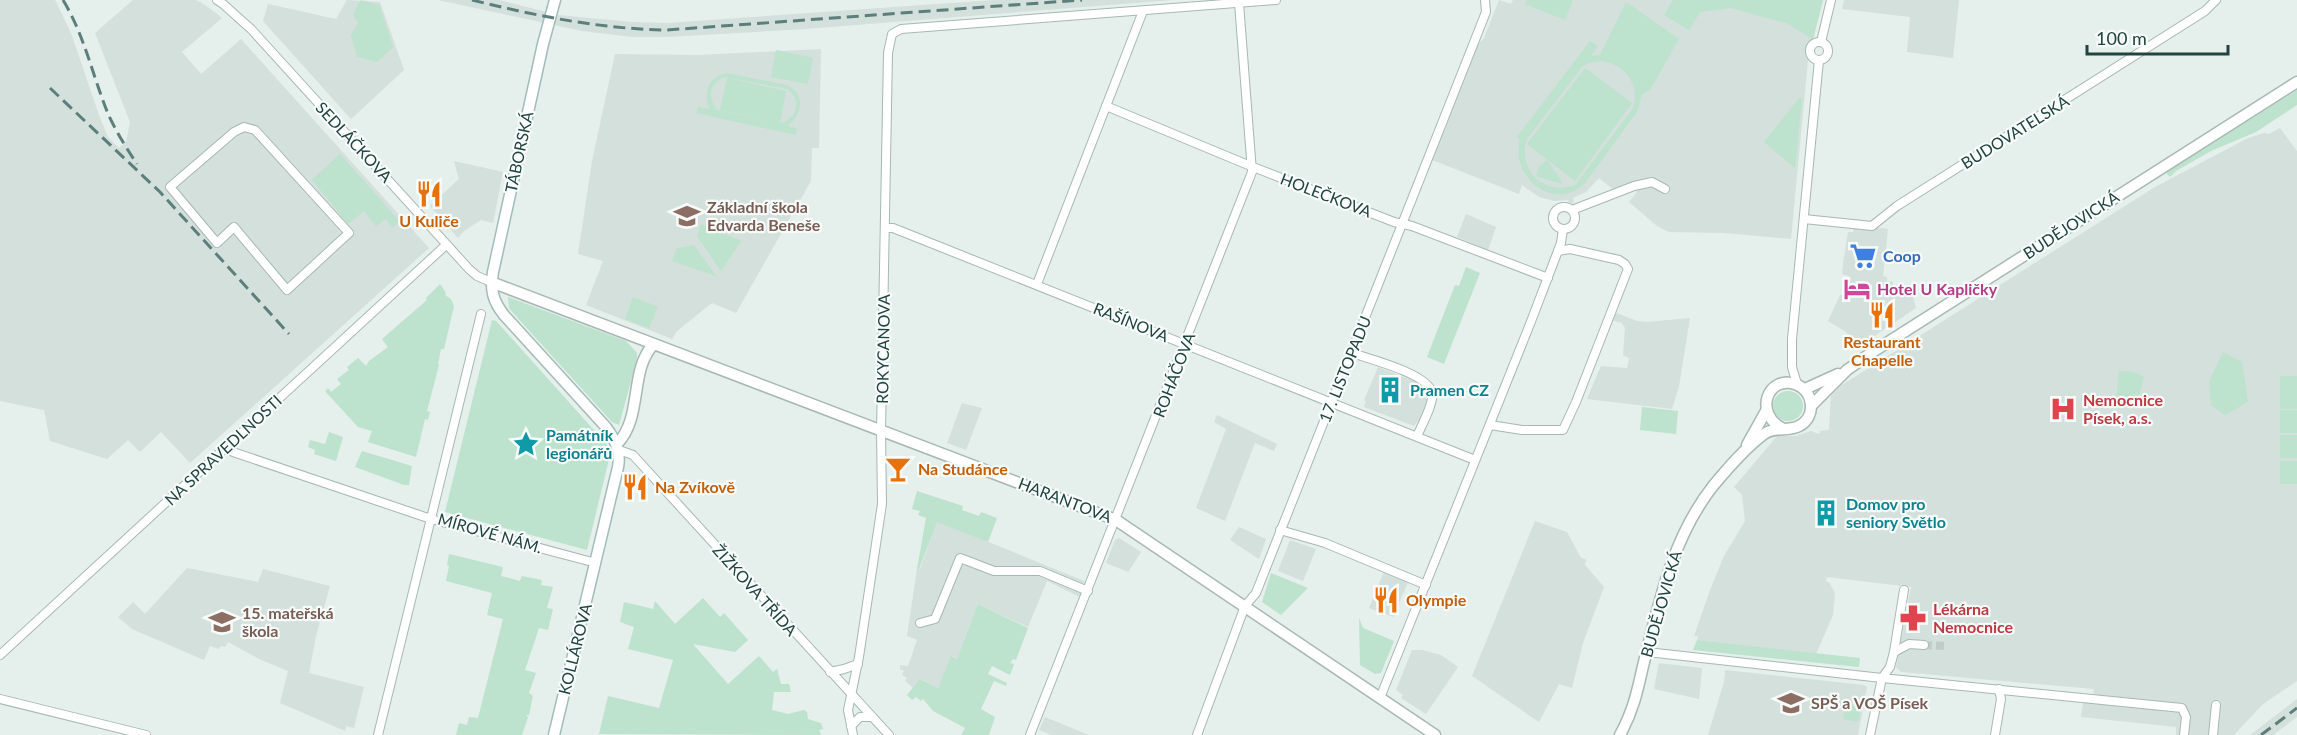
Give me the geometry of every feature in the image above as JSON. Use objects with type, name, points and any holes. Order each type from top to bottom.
[{"type":"street","name":"SEDLÁČKOVA","points":[[216,0],[251,29],[473,273],[491,282]]},
{"type":"street","name":"TÁBORSKÁ","points":[[548,23],[549,0]]},
{"type":"street","name":"TÁBORSKÁ","points":[[491,282],[555,0]]},
{"type":"street","points":[[1037,284],[1143,11],[1276,0]]},
{"type":"street","name":"17. LISTOPADU","points":[[1197,735],[1245,606],[1256,592],[1486,12],[1485,0]]},
{"type":"street","points":[[1812,405],[1794,375],[1792,353],[1819,60],[1826,57],[1828,51],[1827,46],[1821,42],[1831,0]]},
{"type":"street","name":"BUDOVATELSKÁ","points":[[1804,219],[1872,226],[1897,206],[2205,11],[2216,0]]},
{"type":"street","name":"ROHÁČOVA","points":[[1030,735],[1186,345],[1253,167],[1239,3]]},
{"type":"street","name":"ROKYCANOVA","points":[[852,731],[848,710],[858,663],[882,504],[881,431],[888,53],[892,34],[901,29],[1143,11]]},
{"type":"street","name":"BUDĚJOVICKÁ","points":[[1742,454],[1766,411],[1767,396],[1782,383],[1801,387],[1847,370],[2297,82]]},
{"type":"street","name":"HOLEČKOVA","points":[[1106,106],[1253,167],[1548,278]]},
{"type":"street","points":[[244,127],[255,130],[349,233],[287,290],[234,227],[217,243],[170,187],[234,132],[244,127]]},
{"type":"street","points":[[1572,210],[1574,221],[1570,227],[1563,229],[1554,223],[1554,213],[1563,207],[1572,210],[1634,186],[1652,182],[1665,189]]},
{"type":"street","name":"RAŠÍNOVA","points":[[885,228],[894,228],[1037,284],[1475,460]]},
{"type":"street","points":[[1380,698],[1548,278],[1563,229]]},
{"type":"street","name":"NA SPRAVEDLNOSTI","points":[[0,655],[446,245]]},
{"type":"street","points":[[1490,425],[1522,430],[1563,430],[1628,269],[1625,264],[1611,258],[1570,249],[1558,251]]},
{"type":"street","points":[[596,563],[618,467],[618,447],[627,429],[645,358],[653,345],[491,282],[493,297],[500,309],[605,426],[618,447]]},
{"type":"street","name":"MÍROVÉ NÁM.","points":[[481,315],[431,519],[596,563]]},
{"type":"street","name":"HARANTOVA","points":[[653,345],[1116,520],[1435,735]]},
{"type":"street","points":[[1352,353],[1411,374],[1427,385],[1432,392],[1432,400],[1417,436]]},
{"type":"street","points":[[1782,383],[1792,353]]},
{"type":"street","name":"BUDĚJOVICKÁ","points":[[1620,735],[1632,712],[1669,567],[1678,543],[1697,509],[1742,454],[1764,434],[1782,428],[1791,429],[1806,421],[1812,405],[1847,370]]},
{"type":"street","points":[[1766,411],[1775,424],[1782,428]]},
{"type":"street","points":[[226,445],[233,452],[431,519],[378,735]]},
{"type":"street","name":"ŽIŽKOVA TŘÍDA","points":[[618,447],[630,453],[644,466],[889,735]]},
{"type":"street","points":[[1280,530],[1325,543],[1426,585]]},
{"type":"street","points":[[920,623],[935,619],[960,558],[994,571],[1040,571],[1088,591]]},
{"type":"street","name":"KOLLÁROVA","points":[[554,735],[596,563]]},
{"type":"street","points":[[1870,735],[1882,678],[1890,667],[1894,652],[1904,590]]},
{"type":"street","points":[[1894,652],[1910,644],[1924,645]]},
{"type":"street","points":[[1647,651],[1882,678],[2182,708],[2186,717],[2184,735]]},
{"type":"street","points":[[830,672],[858,663]]},
{"type":"street","points":[[1995,735],[2001,699],[1999,689]]},
{"type":"street","points":[[0,699],[146,735]]},
{"type":"street","points":[[2214,735],[2216,705]]},
{"type":"street","points":[[852,731],[860,717],[873,717]]},
{"type":"shaded area","points":[[0,0],[55,0],[71,33],[108,137],[119,148],[126,142],[130,122],[95,33],[133,0],[196,0],[205,5],[222,18],[182,52],[201,74],[241,39],[429,248],[190,463],[161,432],[140,452],[128,440],[107,459],[50,441],[44,410],[0,401]]},
{"type":"shaded area","points":[[347,0],[380,2],[404,70],[351,119],[263,21],[268,4],[336,19]]},
{"type":"shaded area","points":[[438,0],[499,0],[558,15],[667,23],[994,0],[1173,0],[805,29],[632,37],[582,31]]},
{"type":"shaded area","points":[[1499,0],[1511,4],[1513,0],[1823,0],[1808,60],[1791,239],[1724,233],[1669,232],[1657,226],[1629,202],[1637,192],[1636,189],[1614,190],[1599,178],[1586,192],[1573,198],[1574,203],[1569,203],[1568,200],[1554,201],[1539,197],[1522,185],[1519,194],[1432,160],[1478,44],[1484,38]]},
{"type":"shaded area","points":[[1844,0],[1959,0],[1953,58],[1907,52],[1910,17],[1842,9]]},
{"type":"shaded area","name":"Základní škola Edvarda Beneše","points":[[821,49],[819,148],[812,148],[811,181],[736,313],[712,303],[677,331],[672,339],[586,305],[603,261],[578,254],[592,161],[615,54],[698,55]]},
{"type":"shaded area","name":"Nemocnice Písek, a.s.","points":[[2280,128],[2297,151],[2297,681],[2263,704],[2234,735],[2176,735],[2176,727],[2081,717],[2083,703],[2078,702],[2093,697],[2094,689],[1901,672],[1896,667],[1911,587],[1827,577],[1826,581],[1830,583],[1835,594],[1833,615],[1816,654],[1697,640],[1698,636],[1694,636],[1710,590],[1724,556],[1745,521],[1742,495],[1734,487],[1777,436],[1796,436],[1811,431],[1819,434],[1820,431],[1829,430],[1831,396],[1842,385],[2155,187],[2248,138],[2264,133],[2269,134]]},
{"type":"shaded area","points":[[454,161],[503,172],[493,223],[481,220],[464,231],[458,238],[430,206],[459,179]]},
{"type":"shaded area","points":[[1466,214],[1496,227],[1488,250],[1457,237]]},
{"type":"shaded area","points":[[1854,224],[1888,229],[1883,276],[1887,277],[1887,281],[1893,282],[1893,285],[1910,287],[1916,308],[1861,345],[1828,321],[1840,295],[1844,295],[1849,276],[1842,274],[1843,264],[1848,232],[1853,232]]},
{"type":"shaded area","points":[[1614,312],[1637,321],[1647,322],[1690,318],[1679,386],[1672,409],[1587,399],[1601,366],[1627,368],[1629,358],[1623,355],[1625,328],[1622,323],[1611,320]]},
{"type":"shaded area","points":[[1378,367],[1421,384],[1427,390],[1428,400],[1422,416],[1414,426],[1364,407],[1366,401],[1364,400]]},
{"type":"shaded area","points":[[962,403],[982,408],[966,450],[947,443]]},
{"type":"shaded area","points":[[1217,415],[1277,444],[1274,451],[1255,443],[1225,521],[1196,508],[1226,429],[1214,422]]},
{"type":"shaded area","points":[[937,521],[1084,581],[1084,587],[1080,597],[1047,581],[1028,627],[978,604],[957,659],[952,656],[938,688],[921,679],[913,688],[905,681],[907,678],[902,675],[904,671],[900,669],[900,665],[908,666],[917,640],[907,636],[917,569],[920,569]]},
{"type":"shaded area","points":[[1535,521],[1567,532],[1581,558],[1586,559],[1585,565],[1604,587],[1583,643],[1572,688],[1559,684],[1539,722],[1472,676]]},
{"type":"shaded area","points":[[1239,527],[1266,539],[1259,559],[1230,540]]},
{"type":"shaded area","points":[[1119,538],[1141,552],[1128,572],[1106,563],[1115,540]]},
{"type":"shaded area","points":[[1290,540],[1316,549],[1303,581],[1278,571]]},
{"type":"shaded area","name":"15. mateřská škola","points":[[187,568],[258,582],[263,569],[330,586],[316,636],[309,673],[364,687],[354,728],[346,726],[345,731],[280,703],[288,671],[259,659],[228,642],[225,647],[221,646],[219,649],[210,646],[204,660],[132,629],[118,617],[133,602],[145,614]]},
{"type":"shaded area","name":"Olympie","points":[[1384,572],[1408,582],[1393,617],[1369,608]]},
{"type":"shaded area","points":[[1412,650],[1441,655],[1458,667],[1426,714],[1401,698],[1403,695],[1396,690]]},
{"type":"shaded area","points":[[1659,663],[1702,668],[1699,699],[1654,689]]},
{"type":"shaded area","name":"SPŠ a VOŠ Písek","points":[[1725,670],[1864,685],[1867,687],[1858,735],[1708,735],[1724,682]]},
{"type":"shaded area","points":[[2297,699],[2297,717],[2273,735],[2250,735]]},
{"type":"shaded area","points":[[1045,717],[1089,735],[1052,735],[1039,730]]},
{"type":"green space","points":[[361,0],[379,5],[393,47],[377,62],[357,57],[351,35],[358,23],[353,14]]},
{"type":"green space","points":[[1527,0],[1573,0],[1565,20],[1525,4]]},
{"type":"green space","points":[[1673,0],[1823,0],[1813,39],[1786,23],[1730,8],[1700,12],[1689,30],[1664,15]]},
{"type":"green space","points":[[1626,2],[1679,39],[1650,90],[1642,94],[1637,112],[1585,183],[1573,191],[1561,194],[1549,193],[1528,178],[1522,167],[1519,154],[1520,140],[1517,137],[1590,41],[1598,46],[1591,56],[1600,55]],"holes":[[[1601,61],[1624,71],[1633,84],[1635,91],[1633,108],[1576,184],[1565,187],[1544,184],[1530,171],[1526,161],[1527,139],[1582,67],[1588,63]]]},
{"type":"green space","points":[[776,50],[813,58],[808,84],[771,77]]},
{"type":"green space","points":[[1585,68],[1632,103],[1575,181],[1527,144]]},
{"type":"green space","points":[[727,73],[787,85],[793,89],[798,94],[800,105],[796,116],[787,126],[797,128],[796,135],[696,113],[698,107],[710,109],[707,91],[712,81]],"holes":[[[724,77],[787,89],[795,98],[796,109],[791,118],[780,123],[786,91],[727,78],[720,110],[778,123],[717,110],[711,96],[715,83]]]},
{"type":"green space","points":[[2297,90],[2297,105],[2256,132],[2211,151],[2176,171],[2170,177],[2167,174],[2167,172]]},
{"type":"green space","points":[[1800,97],[1802,100],[1795,168],[1764,142]]},
{"type":"green space","points":[[340,154],[400,222],[392,228],[386,219],[376,226],[364,211],[348,224],[312,180]]},
{"type":"green space","points":[[1547,160],[1562,184],[1536,176],[1539,167]]},
{"type":"green space","points":[[701,224],[741,241],[721,271],[697,236]]},
{"type":"green space","points":[[694,245],[716,276],[672,261],[677,248]]},
{"type":"green space","points":[[1466,267],[1480,273],[1444,364],[1427,357],[1455,285],[1459,286]]},
{"type":"green space","points":[[440,284],[454,306],[444,349],[441,349],[427,411],[430,412],[428,420],[425,419],[416,457],[368,442],[372,431],[358,427],[325,391],[328,388],[331,392],[341,384],[337,379],[349,370],[347,367],[358,358],[366,366],[369,361],[388,347],[382,339],[427,300],[426,298]]},
{"type":"green space","points":[[508,297],[626,341],[637,353],[619,425],[612,422],[509,308]]},
{"type":"green space","points":[[633,297],[658,307],[649,328],[625,319]]},
{"type":"green space","points":[[492,320],[496,321],[610,448],[587,550],[445,512]]},
{"type":"green space","points":[[2223,352],[2242,362],[2248,402],[2225,415],[2211,405],[2209,382]]},
{"type":"green space","points":[[2119,371],[2133,372],[2144,377],[2137,403],[2116,402]]},
{"type":"green space","points":[[2280,376],[2297,376],[2297,409],[2280,409]]},
{"type":"green space","points":[[1788,391],[1799,395],[1803,406],[1799,417],[1788,421],[1777,417],[1773,406],[1777,395]]},
{"type":"green space","points":[[1642,407],[1678,411],[1676,434],[1640,430]]},
{"type":"green space","points":[[2280,410],[2297,410],[2297,433],[2280,433]]},
{"type":"green space","points":[[329,432],[343,437],[336,461],[314,454],[315,450],[308,447],[310,440],[325,444]]},
{"type":"green space","points":[[2280,435],[2297,435],[2297,458],[2280,458]]},
{"type":"green space","points":[[362,451],[412,466],[409,485],[355,467]]},
{"type":"green space","points":[[2280,461],[2297,461],[2297,484],[2280,484]]},
{"type":"green space","points":[[917,491],[963,506],[962,510],[979,516],[981,512],[997,518],[988,542],[937,522],[919,569],[917,569],[926,518],[918,515],[920,511],[912,509]]},
{"type":"green space","points":[[449,554],[503,567],[501,576],[520,581],[522,576],[542,580],[541,585],[553,587],[547,608],[553,609],[548,630],[539,628],[525,670],[536,673],[529,693],[533,696],[529,715],[526,715],[528,717],[522,735],[456,735],[459,723],[467,725],[469,717],[478,718],[503,619],[487,615],[492,593],[446,581]]},
{"type":"green space","points":[[1271,573],[1308,588],[1281,615],[1262,602]]},
{"type":"green space","points":[[703,598],[720,617],[724,613],[748,640],[735,652],[693,644],[728,684],[759,656],[773,672],[777,669],[781,684],[789,684],[791,692],[774,692],[772,710],[788,714],[804,710],[807,712],[808,719],[821,723],[823,729],[819,730],[821,735],[599,734],[608,696],[659,708],[673,660],[628,649],[634,627],[620,622],[624,602],[653,609],[655,601],[675,624]]},
{"type":"green space","points":[[978,604],[1028,628],[1016,660],[1013,659],[1010,663],[1014,664],[1010,675],[992,666],[988,674],[1007,683],[1006,686],[994,681],[981,709],[995,717],[989,735],[961,735],[965,728],[933,711],[923,699],[921,701],[916,697],[912,700],[907,695],[920,679],[938,688],[951,656],[957,659]]},
{"type":"green space","points":[[1359,618],[1363,628],[1394,641],[1381,673],[1375,674],[1360,665]]},
{"type":"green space","points":[[1697,640],[1860,658],[1859,667],[1693,650]]},
{"type":"green space","points":[[1845,704],[1861,707],[1858,722],[1843,719]]},
{"type":"tunnel","points":[[1924,645],[1944,646]]},
{"type":"railway","points":[[63,0],[83,43],[109,116],[137,164]]},
{"type":"railway","points":[[472,0],[569,21],[667,30],[1082,0]]},
{"type":"railway","points":[[50,88],[160,192],[289,334]]},
{"type":"railway","points":[[2261,735],[2297,708]]},
{"type":"place","name":"U Kuliče","points":[[429,194]]},
{"type":"place","name":"Základní škola Edvarda Beneše","points":[[687,216]]},
{"type":"place","name":"Coop","points":[[1863,256]]},
{"type":"place","name":"Hotel U Kapličky","points":[[1857,289]]},
{"type":"place","name":"Restaurant Chapelle","points":[[1882,315]]},
{"type":"place","name":"Pramen CZ","points":[[1390,390]]},
{"type":"place","name":"Nemocnice Písek, a.s.","points":[[2063,409]]},
{"type":"place","name":"Památník legionářů","points":[[526,444]]},
{"type":"place","name":"Na Studánce","points":[[898,469]]},
{"type":"place","name":"Na Zvíkově","points":[[635,487]]},
{"type":"place","name":"Domov pro seniory Světlo","points":[[1826,513]]},
{"type":"place","name":"Olympie","points":[[1386,600]]},
{"type":"place","name":"Lékárna Nemocnice","points":[[1913,618]]},
{"type":"place","name":"15. mateřská škola","points":[[222,622]]},
{"type":"place","name":"SPŠ a VOŠ Písek","points":[[1791,703]]}]
